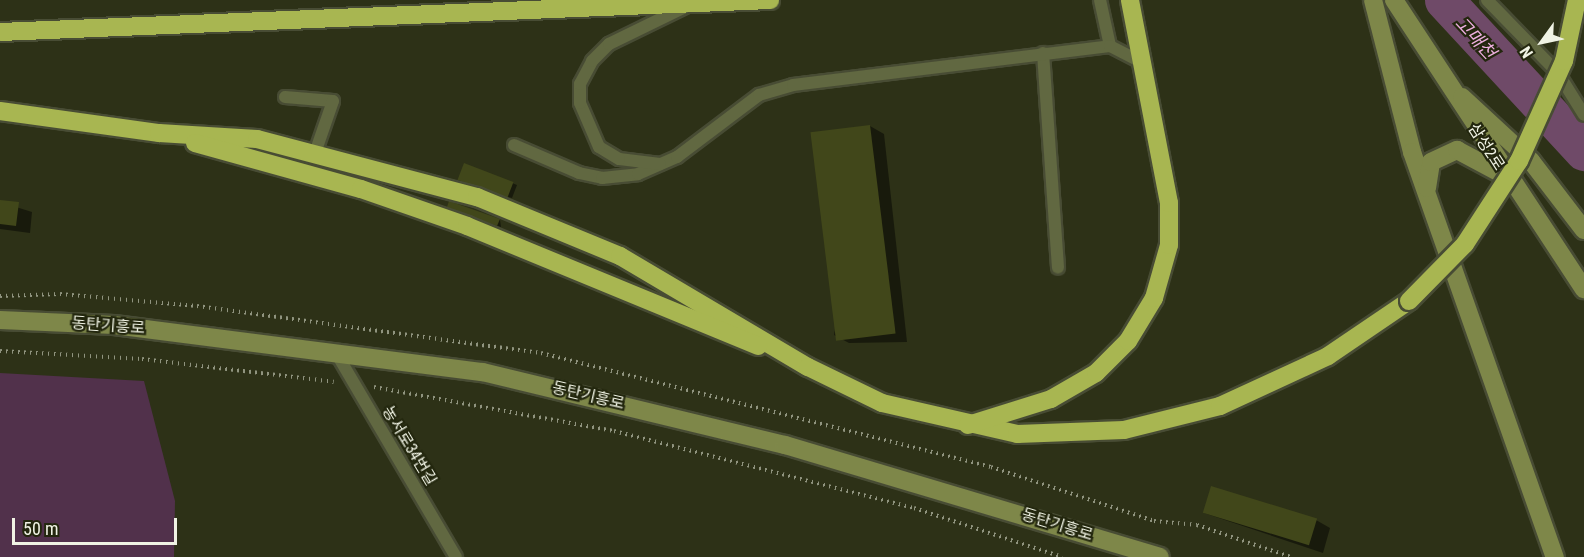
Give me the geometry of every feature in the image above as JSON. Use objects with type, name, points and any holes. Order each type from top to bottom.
[{"type":"highway","points":[[0,32],[770,0]]},
{"type":"highway","points":[[964,426],[1051,399],[1096,373],[1128,341],[1154,298],[1169,245],[1169,203],[1148,72],[1130,0]]},
{"type":"highway","points":[[0,111],[159,133],[257,139],[477,197],[620,256],[808,367],[882,404],[964,426],[1017,434],[1090,435],[1172,421],[1282,380],[1328,356],[1409,301],[1465,244],[1519,161],[1563,61],[1577,0]]},
{"type":"highway","points":[[159,133],[361,189],[467,226],[808,367]]},
{"type":"main road","points":[[1373,0],[1429,202],[1555,557]]},
{"type":"main road","name":"삼성2로","points":[[1394,0],[1505,176],[1584,289]]},
{"type":"main road","points":[[1441,77],[1531,162],[1584,230]]},
{"type":"main road","points":[[1429,202],[1425,175],[1441,154],[1457,150],[1505,176]]},
{"type":"main road","name":"동탄기흥로","points":[[0,320],[114,325],[334,351],[483,372],[624,404],[917,482],[1160,557]]},
{"type":"lane","points":[[1100,0],[1110,46]]},
{"type":"lane","points":[[1487,0],[1558,73],[1584,115]]},
{"type":"lane","points":[[665,165],[619,159],[599,147],[580,103],[580,84],[592,61],[609,44],[691,5]]},
{"type":"lane","points":[[1110,46],[1129,33],[1136,20]]},
{"type":"lane","points":[[514,145],[602,178],[665,165],[726,116],[759,96],[793,85],[1110,46],[1133,53],[1148,72]]},
{"type":"lane","points":[[1043,53],[1058,267]]},
{"type":"lane","points":[[285,97],[333,101],[315,153]]},
{"type":"lane","name":"농서로34번길","points":[[334,351],[456,557]]},
{"type":"path","points":[[0,351],[142,358],[354,385],[614,431],[914,508],[1062,557]]},
{"type":"shaded area","points":[[0,373],[144,381],[175,501],[174,557],[0,557]]},
{"type":"building","points":[[870,125],[896,333],[836,341],[810,132]]},
{"type":"building","points":[[464,163],[513,182],[507,199],[458,180]]},
{"type":"building","points":[[0,200],[19,202],[16,226],[0,224]]},
{"type":"building","points":[[449,201],[500,219],[497,226],[447,207]]},
{"type":"building","points":[[1211,486],[1317,518],[1309,545],[1203,513]]},
{"type":"waterway","name":"고매천","points":[[1444,0],[1584,151]]}]
